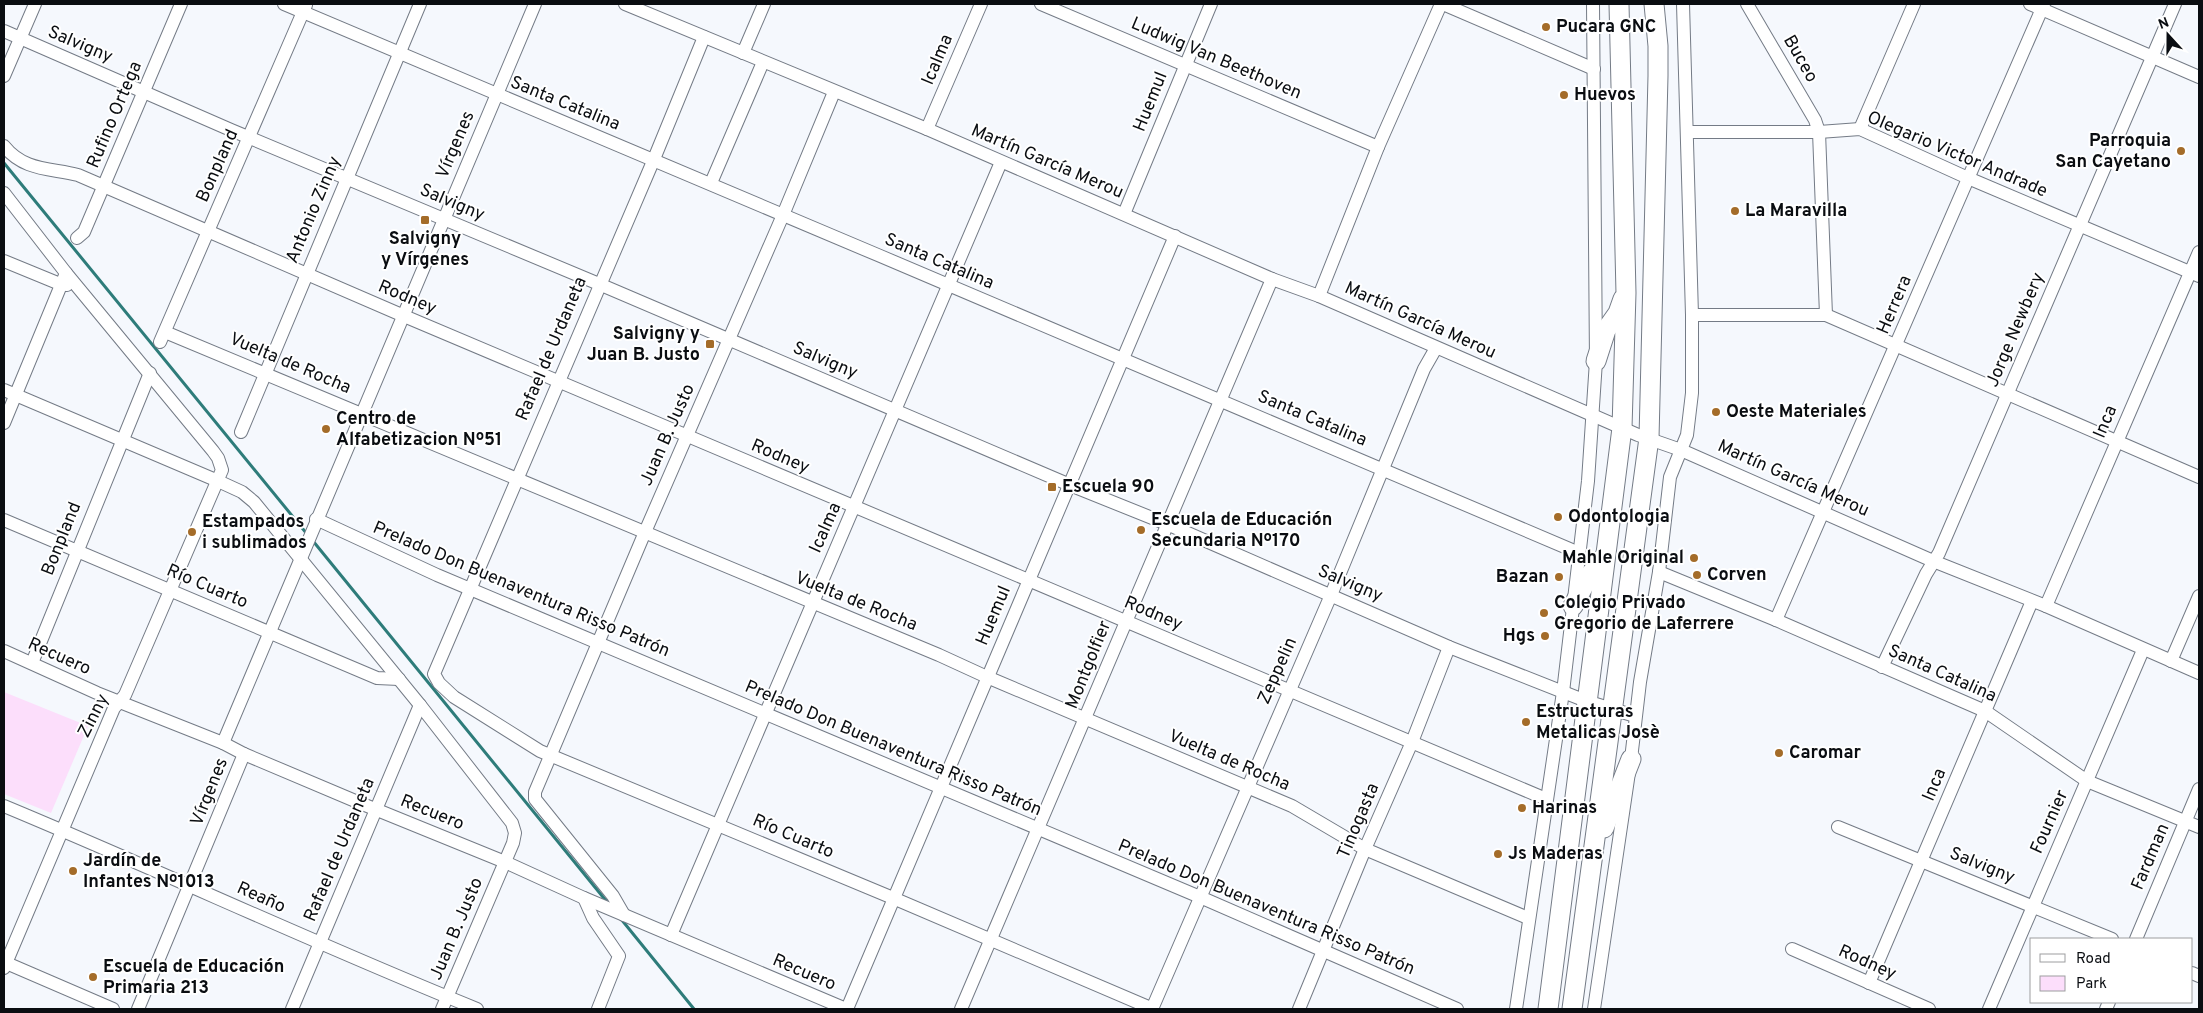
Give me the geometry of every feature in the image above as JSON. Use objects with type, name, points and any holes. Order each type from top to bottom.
[{"type":"highway","points":[[1548,1009],[1622,428],[1626,293],[1619,4]]},
{"type":"highway","points":[[1572,1009],[1649,438],[1658,46],[1654,4]]},
{"type":"highway","points":[[1658,46],[1665,4]]},
{"type":"highway","points":[[1596,361],[1606,330],[1618,313],[1626,293]]},
{"type":"highway","points":[[1573,606],[1589,576],[1605,555]]},
{"type":"highway","points":[[1592,860],[1631,759]]},
{"type":"street","points":[[4,76],[35,4]]},
{"type":"street","name":"Rufino Ortega","points":[[77,238],[84,232],[104,187],[181,4]]},
{"type":"street","name":"Santa Catalina","points":[[284,4],[305,8],[399,54],[711,183],[783,216],[1221,399],[1580,553]]},
{"type":"street","name":"Antonio Zinny","points":[[241,432],[305,274],[420,4]]},
{"type":"street","name":"Vírgenes","points":[[222,742],[535,4]]},
{"type":"street","name":"Martín García Merou","points":[[625,4],[646,8],[763,62],[1272,278],[1319,296],[1622,428],[1681,450],[1933,561],[2046,606],[2199,673]]},
{"type":"street","points":[[743,53],[764,4]]},
{"type":"street","name":"Icalma","points":[[927,130],[981,4]]},
{"type":"street","name":"Ludwig Van Beethoven","points":[[1041,4],[1378,147]]},
{"type":"street","name":"Huemul","points":[[1124,214],[1211,4]]},
{"type":"street","points":[[1319,296],[1378,147],[1442,4],[1594,69]]},
{"type":"street","points":[[1516,1009],[1563,692],[1588,481],[1596,361],[1593,4]]},
{"type":"street","points":[[1594,1009],[1631,759],[1635,716],[1659,572],[1670,477],[1687,435],[1692,393],[1692,315],[1683,4]]},
{"type":"street","name":"Buceo","points":[[1747,4],[1815,120],[1819,132]]},
{"type":"street","points":[[1860,129],[1914,4]]},
{"type":"street","points":[[2030,4],[2043,6],[2199,77]]},
{"type":"street","name":"Jorge Newbery","points":[[1882,667],[1926,574],[1939,553],[2175,4]]},
{"type":"street","name":"Herrera","points":[[1776,620],[1898,345],[2043,6]]},
{"type":"street","name":"Bonpland","points":[[162,337],[250,137],[283,54],[305,8]]},
{"type":"street","name":"Salvigny","points":[[4,31],[1070,485],[1167,524],[1449,647],[1586,701],[1635,716]]},
{"type":"street","name":"Rafael de Urdaneta","points":[[434,674],[516,478],[654,159],[704,36]]},
{"type":"street","points":[[711,183],[763,62]]},
{"type":"street","name":"Juan B. Justo","points":[[624,915],[613,896],[535,799],[535,792],[686,436],[730,340],[783,216],[834,92]]},
{"type":"street","name":"Olegario Victor Andrade","points":[[1687,132],[1819,132],[1860,129],[1968,178],[2195,274]]},
{"type":"street","points":[[1819,132],[1826,315]]},
{"type":"street","name":"Rodney","points":[[4,146],[16,159],[28,165],[43,170],[78,175],[686,436],[1546,799]]},
{"type":"street","name":"Icalma","points":[[671,935],[811,603],[854,507],[1001,162]]},
{"type":"street","points":[[4,193],[63,279]]},
{"type":"street","name":"Huemul","points":[[847,1009],[1175,236]]},
{"type":"street","name":"Inca","points":[[2046,606],[2117,440],[2195,274],[2199,252]]},
{"type":"street","points":[[4,261],[63,279],[77,286],[218,458],[222,470],[218,481],[9,393]]},
{"type":"street","name":"Montgolfier","points":[[961,1009],[1272,278]]},
{"type":"street","points":[[4,423],[9,393],[63,279]]},
{"type":"street","points":[[1692,315],[1826,315],[2199,477]]},
{"type":"street","name":"Vuelta de Rocha","points":[[162,337],[265,372],[811,603],[939,655],[1292,806],[1365,849],[1528,918]]},
{"type":"street","name":"Zeppelin","points":[[1153,1009],[1288,689],[1331,595],[1424,369],[1436,348]]},
{"type":"street","name":"Bonpland","points":[[32,662],[76,549],[150,373]]},
{"type":"street","name":"Juan B. Justo","points":[[218,481],[242,492],[254,502],[420,705],[512,823],[515,833],[505,862],[442,1009]]},
{"type":"street","name":"Zinny","points":[[4,964],[114,708],[125,695],[218,481]]},
{"type":"street","name":"Prelado Don Buenaventura Risso Patrón","points":[[316,519],[470,589],[1200,897],[1457,1009]]},
{"type":"street","name":"Río Cuarto","points":[[4,520],[377,678],[398,679]]},
{"type":"street","name":"Santa Catalina","points":[[1659,572],[1986,710],[2087,781],[2199,828]]},
{"type":"street","points":[[2171,661],[2199,596]]},
{"type":"street","name":"Inca","points":[[1869,983],[2032,601]]},
{"type":"street","name":"Tinogasta","points":[[1300,1009],[1365,849],[1412,742],[1449,647]]},
{"type":"street","name":"Fournier","points":[[1989,1009],[2143,650]]},
{"type":"street","name":"Recuero","points":[[4,651],[222,742],[244,754],[505,862],[584,898],[847,1009]]},
{"type":"street","name":"Río Cuarto","points":[[434,674],[454,697],[540,751],[718,824],[1153,1009]]},
{"type":"street","name":"Rafael de Urdaneta","points":[[292,1009],[420,705]]},
{"type":"street","name":"Vírgenes","points":[[138,1009],[244,754]]},
{"type":"street","name":"Fardman","points":[[2136,938],[2199,789]]},
{"type":"street","name":"Reaño","points":[[4,806],[191,885],[320,944],[477,1009]]},
{"type":"street","name":"Salvigny","points":[[1838,827],[2110,938]]},
{"type":"street","points":[[584,898],[593,918],[619,956],[598,1009]]},
{"type":"street","name":"Rodney","points":[[1792,949],[1869,983],[1907,1005],[1928,1009]]},
{"type":"street","points":[[4,964],[113,1009]]},
{"type":"green space","points":[[4,692],[88,726],[51,813],[4,794]]},
{"type":"waterway","points":[[4,163],[307,534]]},
{"type":"waterway","points":[[313,541],[607,902]]},
{"type":"waterway","points":[[621,919],[694,1009]]},
{"type":"place","name":"Pucara GNC","points":[[1546,27]]},
{"type":"place","name":"Huevos","points":[[1564,95]]},
{"type":"place","name":"Parroquia San Cayetano","points":[[2181,151]]},
{"type":"place","name":"La Maravilla","points":[[1735,211]]},
{"type":"place","name":"Salvigny y Vírgenes","points":[[425,220]]},
{"type":"place","name":"Salvigny y Juan B. Justo","points":[[710,344]]},
{"type":"place","name":"Oeste Materiales","points":[[1716,412]]},
{"type":"place","name":"Centro de Alfabetizacion Nº51","points":[[326,429]]},
{"type":"place","name":"Escuela 90","points":[[1052,487]]},
{"type":"place","name":"Odontologia","points":[[1558,517]]},
{"type":"place","name":"Escuela de Educación Secundaria Nº170","points":[[1141,530]]},
{"type":"place","name":"Estampados i sublimados","points":[[192,532]]},
{"type":"place","name":"Mahle Original","points":[[1694,558]]},
{"type":"place","name":"Corven","points":[[1697,575]]},
{"type":"place","name":"Bazan","points":[[1559,577]]},
{"type":"place","name":"Colegio Privado Gregorio de Laferrere","points":[[1544,613]]},
{"type":"place","name":"Hgs","points":[[1545,636]]},
{"type":"place","name":"Estructuras Metalicas Josè","points":[[1526,722]]},
{"type":"place","name":"Caromar","points":[[1779,753]]},
{"type":"place","name":"Harinas","points":[[1522,808]]},
{"type":"place","name":"Js Maderas","points":[[1498,854]]},
{"type":"place","name":"Jardín de Infantes Nº1013","points":[[73,871]]},
{"type":"place","name":"Escuela de Educación Primaria 213","points":[[93,977]]}]
